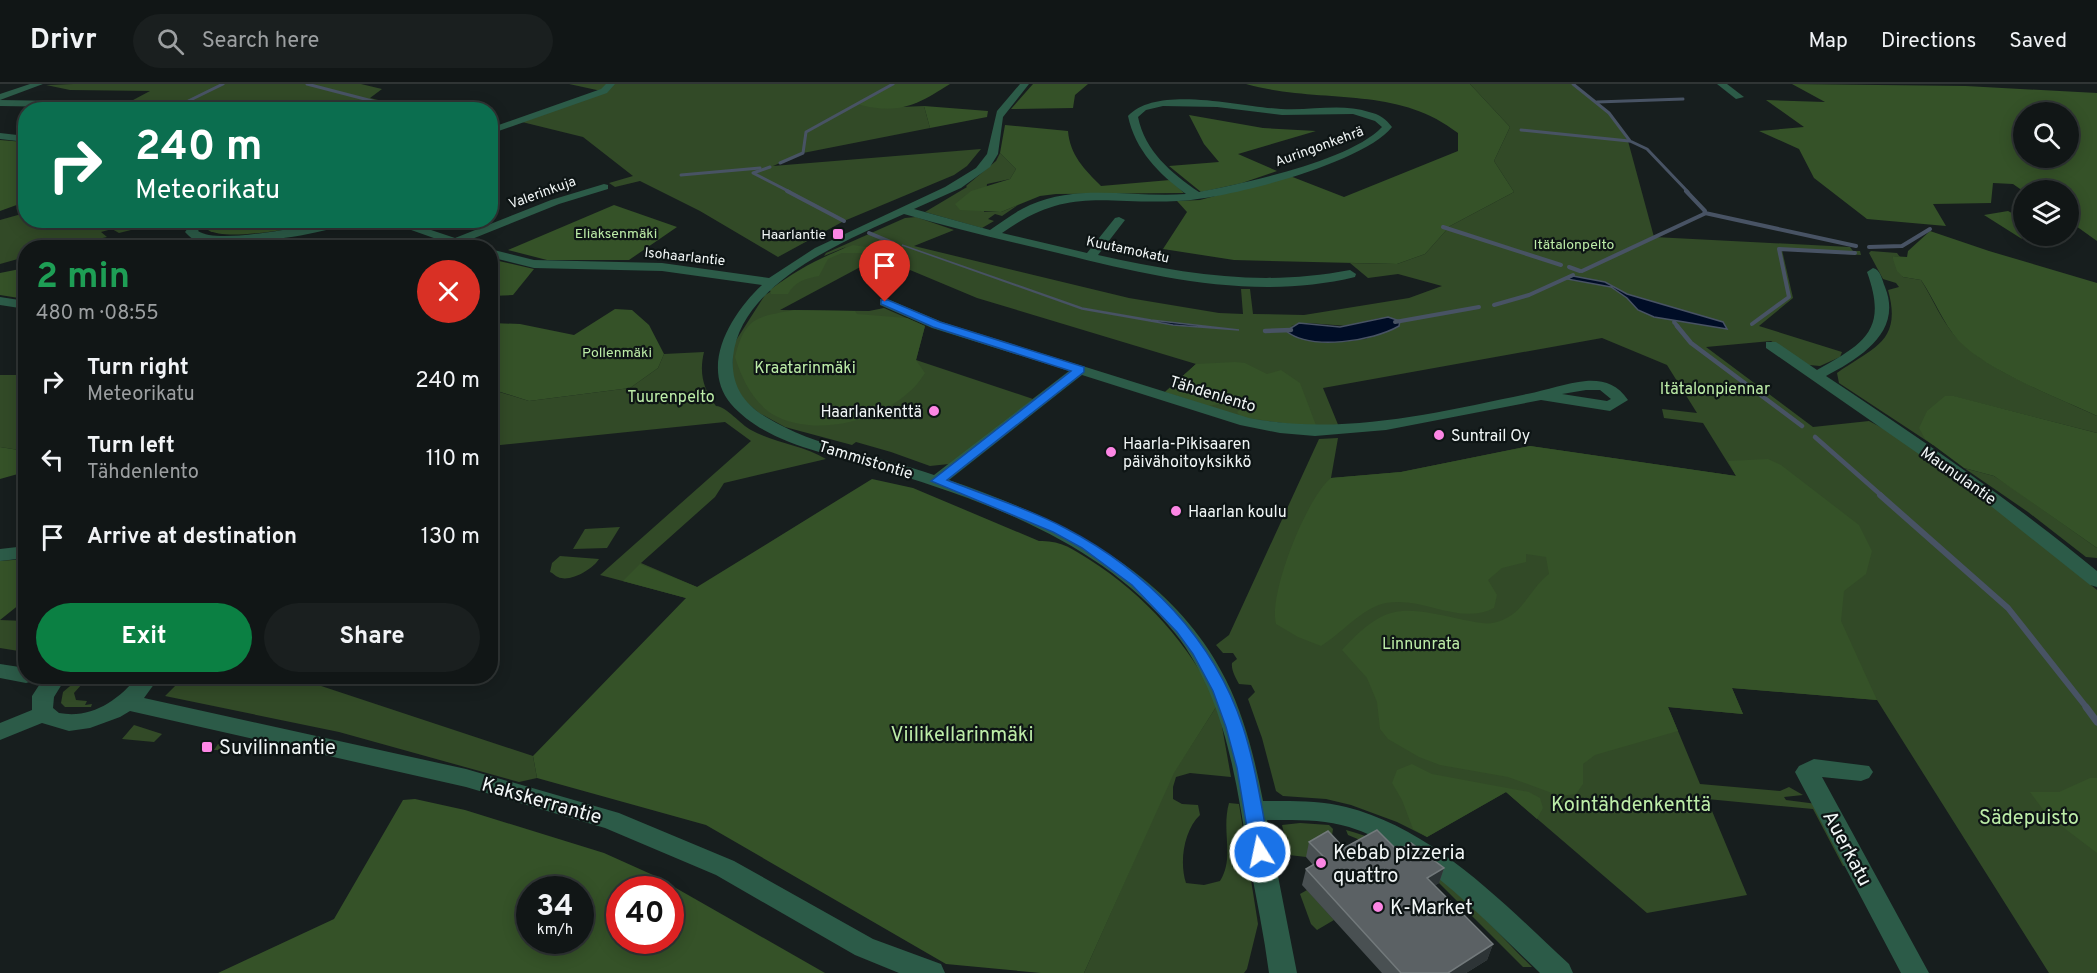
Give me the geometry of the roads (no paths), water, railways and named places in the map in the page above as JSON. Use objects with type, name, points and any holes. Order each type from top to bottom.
[{"type":"street","points":[[0,97],[39,84]]},
{"type":"street","points":[[498,128],[604,91],[611,84]]},
{"type":"street","name":"Tammistontie","points":[[1025,84],[997,119],[995,148],[987,165],[951,189],[849,237],[769,282],[739,320],[726,349],[724,371],[731,394],[743,408],[785,433],[937,481],[1058,529],[1109,561],[1158,602],[1200,652],[1221,691],[1242,751],[1283,973]]},
{"type":"street","points":[[1720,84],[1740,97]]},
{"type":"street","name":"Auringonkehrä","points":[[992,234],[1027,211],[1048,202],[1075,198],[1159,200],[1197,196],[1244,186],[1334,158],[1371,143],[1383,136],[1387,127],[1374,116],[1359,112],[1273,111],[1179,93],[1141,97],[1135,102],[1132,113],[1142,143],[1166,173],[1197,196]]},
{"type":"street","points":[[0,103],[18,103]]},
{"type":"street","points":[[0,136],[18,138]]},
{"type":"street","name":"Valerinkuja","points":[[498,225],[555,202],[604,187]]},
{"type":"street","name":"Kuutamokatu","points":[[904,210],[1090,257],[1150,270],[1244,284],[1298,284],[1350,274]]},
{"type":"street","points":[[1090,257],[1119,220]]},
{"type":"street","points":[[193,228],[192,235],[200,238],[225,240],[282,236],[316,228]]},
{"type":"street","points":[[415,228],[455,240]]},
{"type":"street","name":"Valerinkuja","points":[[460,240],[490,228]]},
{"type":"street","name":"Isohaarlantie","points":[[498,255],[534,264],[670,268],[769,282]]},
{"type":"street","points":[[1816,376],[1866,346],[1882,324],[1884,300],[1873,272]]},
{"type":"street","points":[[0,301],[18,304]]},
{"type":"street","name":"Tähdenlento","points":[[885,302],[937,325],[1246,422],[1297,432],[1351,430],[1543,396]]},
{"type":"street","name":"Maunulantie","points":[[1771,345],[1998,501],[2097,581]]},
{"type":"street","points":[[937,481],[1080,370]]},
{"type":"street","points":[[0,555],[18,553]]},
{"type":"street","points":[[0,671],[18,674]]},
{"type":"street","points":[[48,684],[35,699],[32,707],[36,717],[46,723],[70,724],[99,716],[126,702],[146,684]]},
{"type":"street","name":"Kakskerrantie","points":[[126,702],[466,778],[611,820],[725,868],[864,947],[931,973]]},
{"type":"street","points":[[0,732],[36,717]]},
{"type":"street","name":"Auerkatu","points":[[1861,772],[1814,768],[1807,772],[1915,973]]},
{"type":"street","points":[[1253,811],[1323,812],[1349,818],[1392,834],[1419,849],[1442,867],[1559,973]]},
{"type":"water","points":[[902,245],[1082,308],[1151,320],[1239,330],[1173,325],[1082,309]]},
{"type":"water","points":[[1573,276],[1605,282],[1627,294],[1723,322],[1727,329],[1654,317],[1638,310],[1627,298],[1611,287],[1567,279]]},
{"type":"water","points":[[1388,317],[1400,321],[1399,326],[1374,336],[1342,342],[1311,341],[1286,331],[1299,323],[1340,327]]},
{"type":"waterway","points":[[186,102],[223,84]]},
{"type":"waterway","points":[[307,84],[376,102]]},
{"type":"waterway","points":[[780,163],[803,153],[806,132],[893,84]]},
{"type":"waterway","points":[[1573,84],[1609,113],[1630,141],[1647,149],[1688,192]]},
{"type":"waterway","points":[[1597,102],[1683,99]]},
{"type":"waterway","points":[[1521,130],[1629,141]]},
{"type":"waterway","points":[[770,167],[753,173],[790,192]]},
{"type":"waterway","points":[[681,175],[760,168]]},
{"type":"waterway","points":[[787,191],[844,221]]},
{"type":"waterway","points":[[1582,271],[1704,214],[1705,211],[1686,191]]},
{"type":"waterway","points":[[1705,213],[1856,246]]},
{"type":"waterway","points":[[1443,227],[1561,265]]},
{"type":"waterway","points":[[1869,247],[1902,246],[1930,229]]},
{"type":"waterway","points":[[869,233],[893,243]]},
{"type":"waterway","points":[[1752,324],[1789,297],[1779,249],[1855,253]]},
{"type":"waterway","points":[[1569,267],[1580,271]]},
{"type":"waterway","points":[[1494,305],[1529,295],[1573,275]]},
{"type":"waterway","points":[[1395,322],[1479,307]]},
{"type":"waterway","points":[[1674,322],[1678,327]]},
{"type":"waterway","points":[[1677,326],[1691,343],[1802,426]]},
{"type":"waterway","points":[[1265,331],[1291,330]]},
{"type":"waterway","points":[[1815,437],[1882,496]]},
{"type":"waterway","points":[[1880,495],[2008,608],[2087,708]]},
{"type":"waterway","points":[[2086,707],[2097,722]]},
{"type":"place","name":"Haarlantie","points":[[838,234]]},
{"type":"place","name":"Haarlankenttä","points":[[934,411]]},
{"type":"place","name":"Suntrail Oy","points":[[1439,435]]},
{"type":"place","name":"Haarla-Pikisaaren päivähoitoyksikkö","points":[[1111,452]]},
{"type":"place","name":"Haarlan koulu","points":[[1176,511]]},
{"type":"place","name":"Suvilinnantie","points":[[207,747]]},
{"type":"place","name":"Kebab pizzeria quattro","points":[[1321,863]]},
{"type":"place","name":"K-Market","points":[[1378,907]]},
{"type":"park label","name":"Eliaksenmäki","points":[[616,233]]},
{"type":"park label","name":"Itätalonpelto","points":[[1574,244]]},
{"type":"park label","name":"Pollenmäki","points":[[617,352]]},
{"type":"park label","name":"Kraatarinmäki","points":[[805,367]]},
{"type":"park label","name":"Itätalonpiennar","points":[[1715,388]]},
{"type":"park label","name":"Tuurenpelto","points":[[671,396]]},
{"type":"park label","name":"Linnunrata","points":[[1421,643]]},
{"type":"park label","name":"Viilikellarinmäki","points":[[962,734]]},
{"type":"park label","name":"Kointähdenkenttä","points":[[1631,804]]},
{"type":"park label","name":"Sädepuisto","points":[[2029,817]]}]
